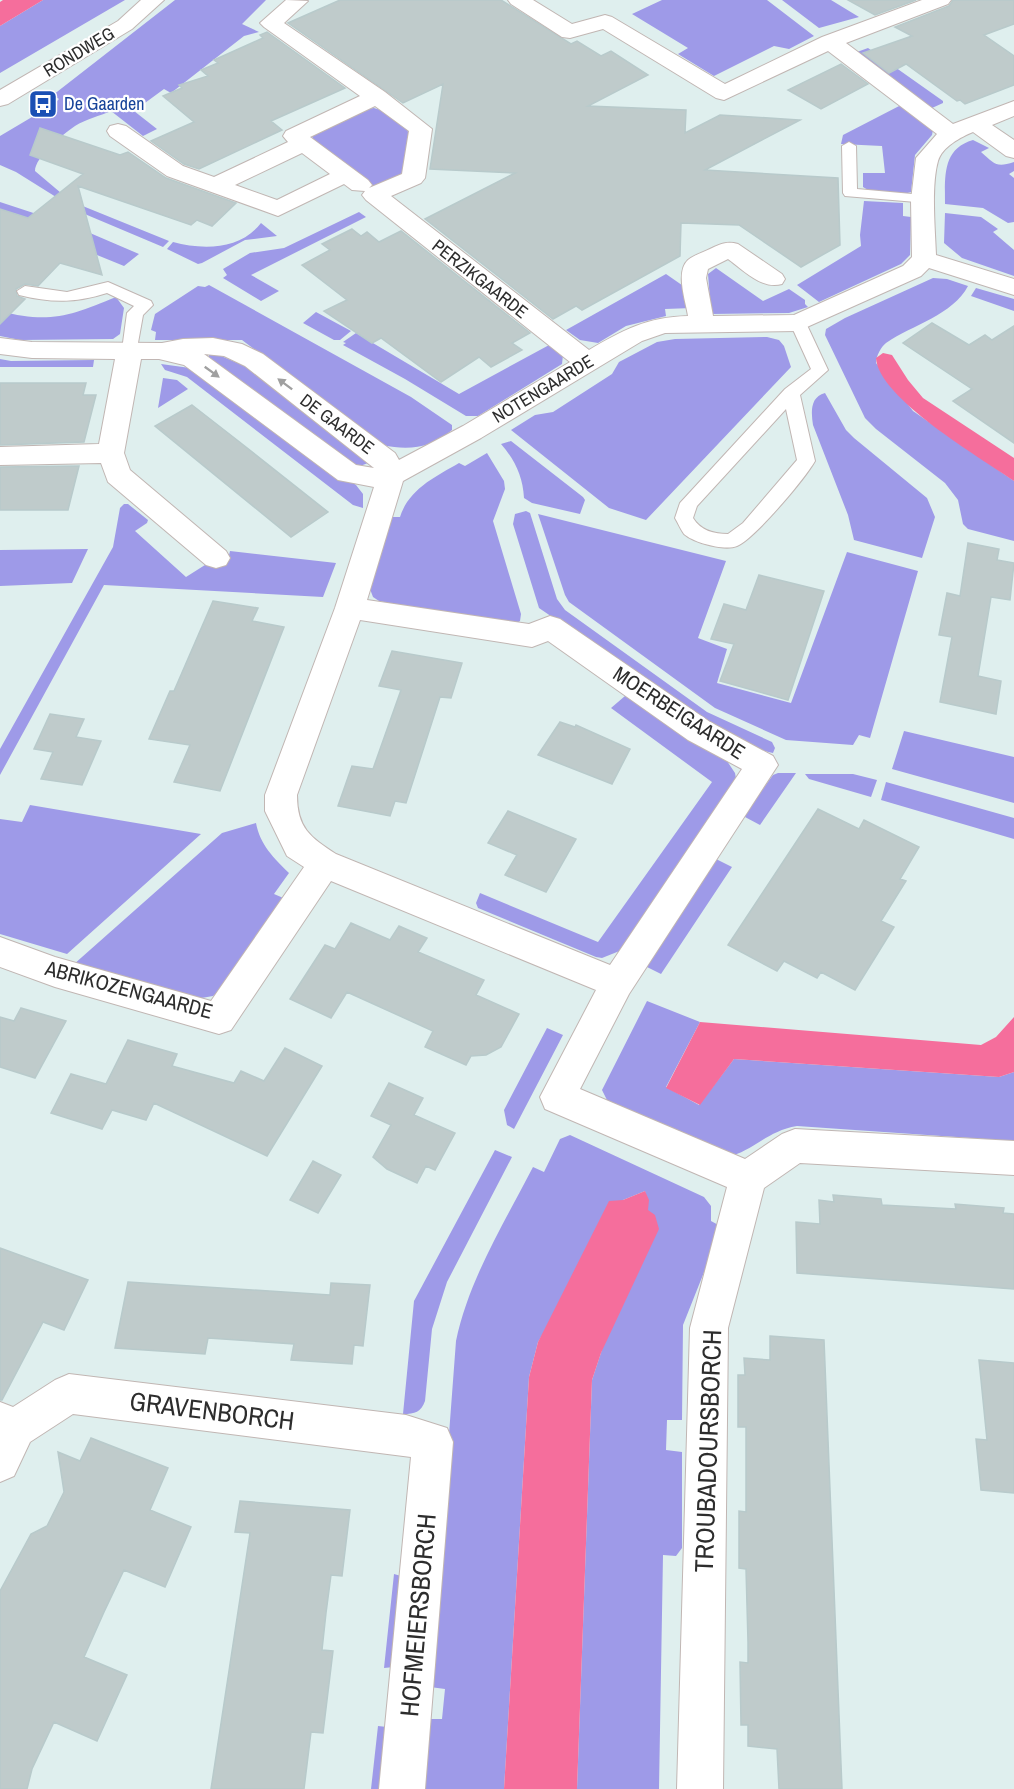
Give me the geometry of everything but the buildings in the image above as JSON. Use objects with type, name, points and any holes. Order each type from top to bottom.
[{"type":"street","name":"RONDWEG","points":[[0,99],[125,25],[154,0]]},
{"type":"street","points":[[518,0],[570,32],[605,21],[724,93],[830,42],[941,0]]},
{"type":"street","points":[[298,1],[271,23],[421,129],[413,178],[374,195]]},
{"type":"street","points":[[830,42],[950,133]]},
{"type":"street","points":[[217,185],[303,144],[294,136],[377,97]]},
{"type":"street","points":[[1014,108],[950,133],[927,158],[923,200],[924,259],[1014,287]]},
{"type":"street","points":[[975,123],[1014,152]]},
{"type":"street","points":[[118,131],[175,171],[278,209],[345,175]]},
{"type":"street","name":"PERZIKGAARDE","points":[[303,144],[374,195],[586,363]]},
{"type":"street","points":[[702,323],[694,278],[697,265],[729,249],[773,279]]},
{"type":"street","name":"NOTENGAARDE","points":[[391,476],[472,432],[633,335],[663,325],[798,323],[912,271],[924,259]]},
{"type":"street","name":"DE GAARDE","points":[[0,346],[32,350],[159,351],[211,345],[234,349],[254,360],[385,460],[391,476],[370,478],[348,473],[192,358],[159,351]]},
{"type":"street","points":[[129,350],[111,453],[118,475],[216,558]]},
{"type":"street","points":[[0,456],[111,453]]},
{"type":"street","points":[[391,476],[350,608],[281,795],[281,811],[298,846],[324,864],[617,983]]},
{"type":"street","name":"MOERBEIGAARDE","points":[[350,608],[532,636],[550,627],[699,731],[762,765],[617,983],[558,1097],[748,1178]]},
{"type":"street","name":"ABRIKOZENGAARDE","points":[[0,951],[55,972],[219,1018],[324,864]]},
{"type":"street","points":[[748,1178],[795,1146],[1014,1158]]},
{"type":"street","name":"TROUBADOURSBORCH","points":[[700,1789],[709,1328],[748,1178]]},
{"type":"street","name":"GRAVENBORCH","points":[[6,1437],[69,1394],[406,1435],[433,1442]]},
{"type":"street","name":"HOFMEIERSBORCH","points":[[402,1789],[433,1442]]},
{"type":"lane","points":[[849,146],[850,194],[923,200]]},
{"type":"lane","points":[[25,291],[53,298],[79,297],[108,287],[145,305],[135,313],[129,350]]},
{"type":"lane","points":[[791,393],[806,461],[749,528],[732,541],[712,540],[691,530],[684,518],[688,502],[791,393],[820,370],[798,323]]},
{"type":"shaded area","points":[[3,0],[43,0],[0,26],[0,2]]},
{"type":"shaded area","points":[[43,0],[125,0],[0,73],[0,26]]},
{"type":"shaded area","points":[[175,0],[266,0],[242,24],[259,32],[244,36],[171,93],[164,89],[134,111],[157,129],[143,136],[111,111],[79,124],[64,134],[44,153],[35,171],[61,193],[58,196],[169,241],[163,247],[80,212],[16,172],[0,165],[0,136],[54,104],[59,99],[53,95]]},
{"type":"shaded area","points":[[662,0],[767,0],[814,36],[789,49],[774,46],[714,76],[678,54],[688,48],[632,14]]},
{"type":"shaded area","points":[[782,0],[831,0],[859,17],[819,28]]},
{"type":"shaded area","points":[[868,48],[943,103],[932,108],[857,52]]},
{"type":"shaded area","points":[[903,104],[933,130],[932,135],[915,155],[911,192],[904,194],[868,190],[863,187],[863,173],[885,173],[882,146],[841,144],[843,135]]},
{"type":"shaded area","points":[[374,108],[395,118],[410,135],[405,173],[371,186],[312,140],[313,135],[366,109]]},
{"type":"shaded area","points":[[973,140],[989,148],[981,152],[996,164],[1014,162],[1014,171],[1009,174],[1014,178],[1014,222],[1008,223],[983,208],[945,204],[947,165],[956,150]]},
{"type":"shaded area","points":[[864,201],[903,203],[903,216],[911,217],[910,255],[901,264],[819,302],[797,285],[861,246]]},
{"type":"shaded area","points":[[0,202],[76,227],[139,254],[124,266],[97,255],[86,242],[0,209]]},
{"type":"shaded area","points":[[359,212],[366,217],[251,275],[279,291],[261,301],[223,278],[227,275],[223,269],[250,253],[284,248]]},
{"type":"shaded area","points":[[945,213],[981,217],[998,229],[993,232],[1014,250],[1014,276],[962,258],[944,243]]},
{"type":"shaded area","points":[[261,223],[277,236],[245,240],[202,263],[198,264],[167,249],[173,242],[208,247],[232,243],[252,232]]},
{"type":"shaded area","points":[[716,268],[763,301],[789,289],[805,300],[808,307],[789,313],[711,314],[708,274]]},
{"type":"shaded area","points":[[666,274],[689,290],[692,308],[665,309],[666,316],[626,326],[598,343],[580,340],[566,330]]},
{"type":"shaded area","points":[[933,278],[947,279],[968,286],[953,305],[886,343],[879,352],[876,363],[913,411],[1014,481],[1014,541],[968,529],[963,524],[958,500],[945,483],[865,418],[825,335],[826,329],[845,318]]},
{"type":"shaded area","points":[[209,285],[411,397],[452,425],[452,430],[436,441],[411,448],[383,445],[242,340],[155,340],[156,332],[151,330],[155,314],[198,286]]},
{"type":"shaded area","points":[[976,288],[1014,299],[1014,311],[971,296]]},
{"type":"shaded area","points":[[116,297],[124,308],[120,334],[113,339],[20,340],[0,336],[0,311],[32,317],[59,316]]},
{"type":"shaded area","points":[[316,312],[351,331],[340,340],[334,340],[303,323]]},
{"type":"shaded area","points":[[356,333],[459,394],[551,344],[563,355],[562,364],[478,416],[466,416],[343,345],[346,343],[343,342]]},
{"type":"shaded area","points":[[767,337],[779,340],[784,346],[791,367],[646,520],[609,508],[511,430],[535,415],[553,412],[612,374],[619,362],[657,342],[675,339]]},
{"type":"shaded area","points":[[214,353],[252,369],[369,459],[368,463],[355,468],[209,358],[209,355]]},
{"type":"shaded area","points":[[883,353],[892,355],[923,398],[1014,458],[1014,481],[933,426],[894,391],[881,374],[876,358]]},
{"type":"shaded area","points":[[0,359],[11,361],[94,360],[93,367],[0,367]]},
{"type":"shaded area","points":[[161,364],[190,368],[356,485],[363,494],[363,508],[353,505],[187,377],[165,370]]},
{"type":"shaded area","points":[[163,378],[177,380],[188,389],[158,408]]},
{"type":"shaded area","points":[[825,393],[846,430],[927,498],[935,517],[922,558],[854,540],[848,515],[813,425],[814,401]]},
{"type":"shaded area","points":[[511,441],[583,497],[585,500],[580,514],[532,503],[524,498],[517,469],[501,444]]},
{"type":"shaded area","points":[[487,453],[504,481],[505,489],[493,521],[521,614],[520,621],[512,626],[499,625],[379,601],[373,597],[370,589],[389,517],[400,517],[404,507],[416,491],[432,479],[459,463],[465,466]]},
{"type":"shaded area","points":[[128,504],[148,520],[135,531],[186,577],[205,565],[227,564],[230,551],[336,563],[323,597],[104,585],[0,775],[0,749],[113,547],[120,508]]},
{"type":"shaded area","points":[[526,511],[530,513],[557,599],[565,610],[707,712],[772,742],[775,748],[773,753],[741,746],[539,608],[513,524],[515,514]]},
{"type":"shaded area","points":[[538,514],[726,561],[698,638],[727,649],[717,683],[791,703],[847,552],[918,571],[870,738],[859,735],[853,745],[786,740],[715,708],[569,602]]},
{"type":"shaded area","points":[[88,549],[72,583],[0,586],[0,550]]},
{"type":"shaded area","points":[[625,696],[629,696],[725,758],[735,773],[737,784],[622,950],[602,958],[478,908],[476,903],[480,893],[598,942],[712,782],[611,708]]},
{"type":"shaded area","points":[[904,731],[1014,757],[1014,803],[892,769]]},
{"type":"shaded area","points":[[796,773],[760,825],[745,817],[746,812],[773,775]]},
{"type":"shaded area","points":[[805,774],[853,774],[877,780],[871,797],[809,779]]},
{"type":"shaded area","points":[[886,782],[1014,818],[1014,839],[881,800]]},
{"type":"shaded area","points":[[30,805],[201,834],[67,954],[0,934],[0,819],[22,822]]},
{"type":"shaded area","points":[[256,823],[264,845],[289,873],[274,894],[288,900],[235,980],[213,996],[190,1000],[73,965],[222,833]]},
{"type":"shaded area","points":[[716,859],[732,867],[661,974],[641,964]]},
{"type":"shaded area","points":[[647,1001],[700,1022],[666,1087],[699,1105],[734,1059],[999,1077],[1014,1072],[1014,1141],[797,1126],[771,1135],[732,1156],[621,1111],[607,1100],[602,1090]]},
{"type":"shaded area","points":[[1014,1017],[1014,1072],[999,1077],[734,1059],[700,1105],[666,1088],[700,1022],[981,1045],[996,1037]]},
{"type":"shaded area","points":[[547,1028],[563,1035],[514,1129],[507,1125],[504,1110]]},
{"type":"shaded area","points":[[570,1135],[704,1197],[711,1206],[711,1221],[722,1227],[683,1325],[682,1420],[667,1420],[666,1450],[682,1452],[682,1548],[676,1556],[663,1555],[659,1789],[577,1789],[592,1380],[648,1210],[645,1191],[623,1200],[538,1342],[529,1377],[504,1789],[420,1789],[426,1719],[442,1719],[445,1689],[430,1687],[456,1341],[478,1273],[533,1167],[544,1172],[560,1139]]},
{"type":"shaded area","points":[[495,1150],[512,1157],[447,1282],[432,1329],[425,1401],[417,1412],[403,1414],[414,1301]]},
{"type":"shaded area","points":[[645,1191],[649,1200],[648,1210],[655,1215],[659,1229],[601,1353],[592,1380],[577,1789],[504,1789],[529,1377],[538,1342],[609,1201],[623,1200]]},
{"type":"shaded area","points":[[394,1574],[401,1576],[394,1667],[384,1668]]},
{"type":"shaded area","points":[[378,1726],[387,1727],[391,1789],[371,1789]]},
{"type":"place","name":"De Gaarden","points":[[43,104]]}]
